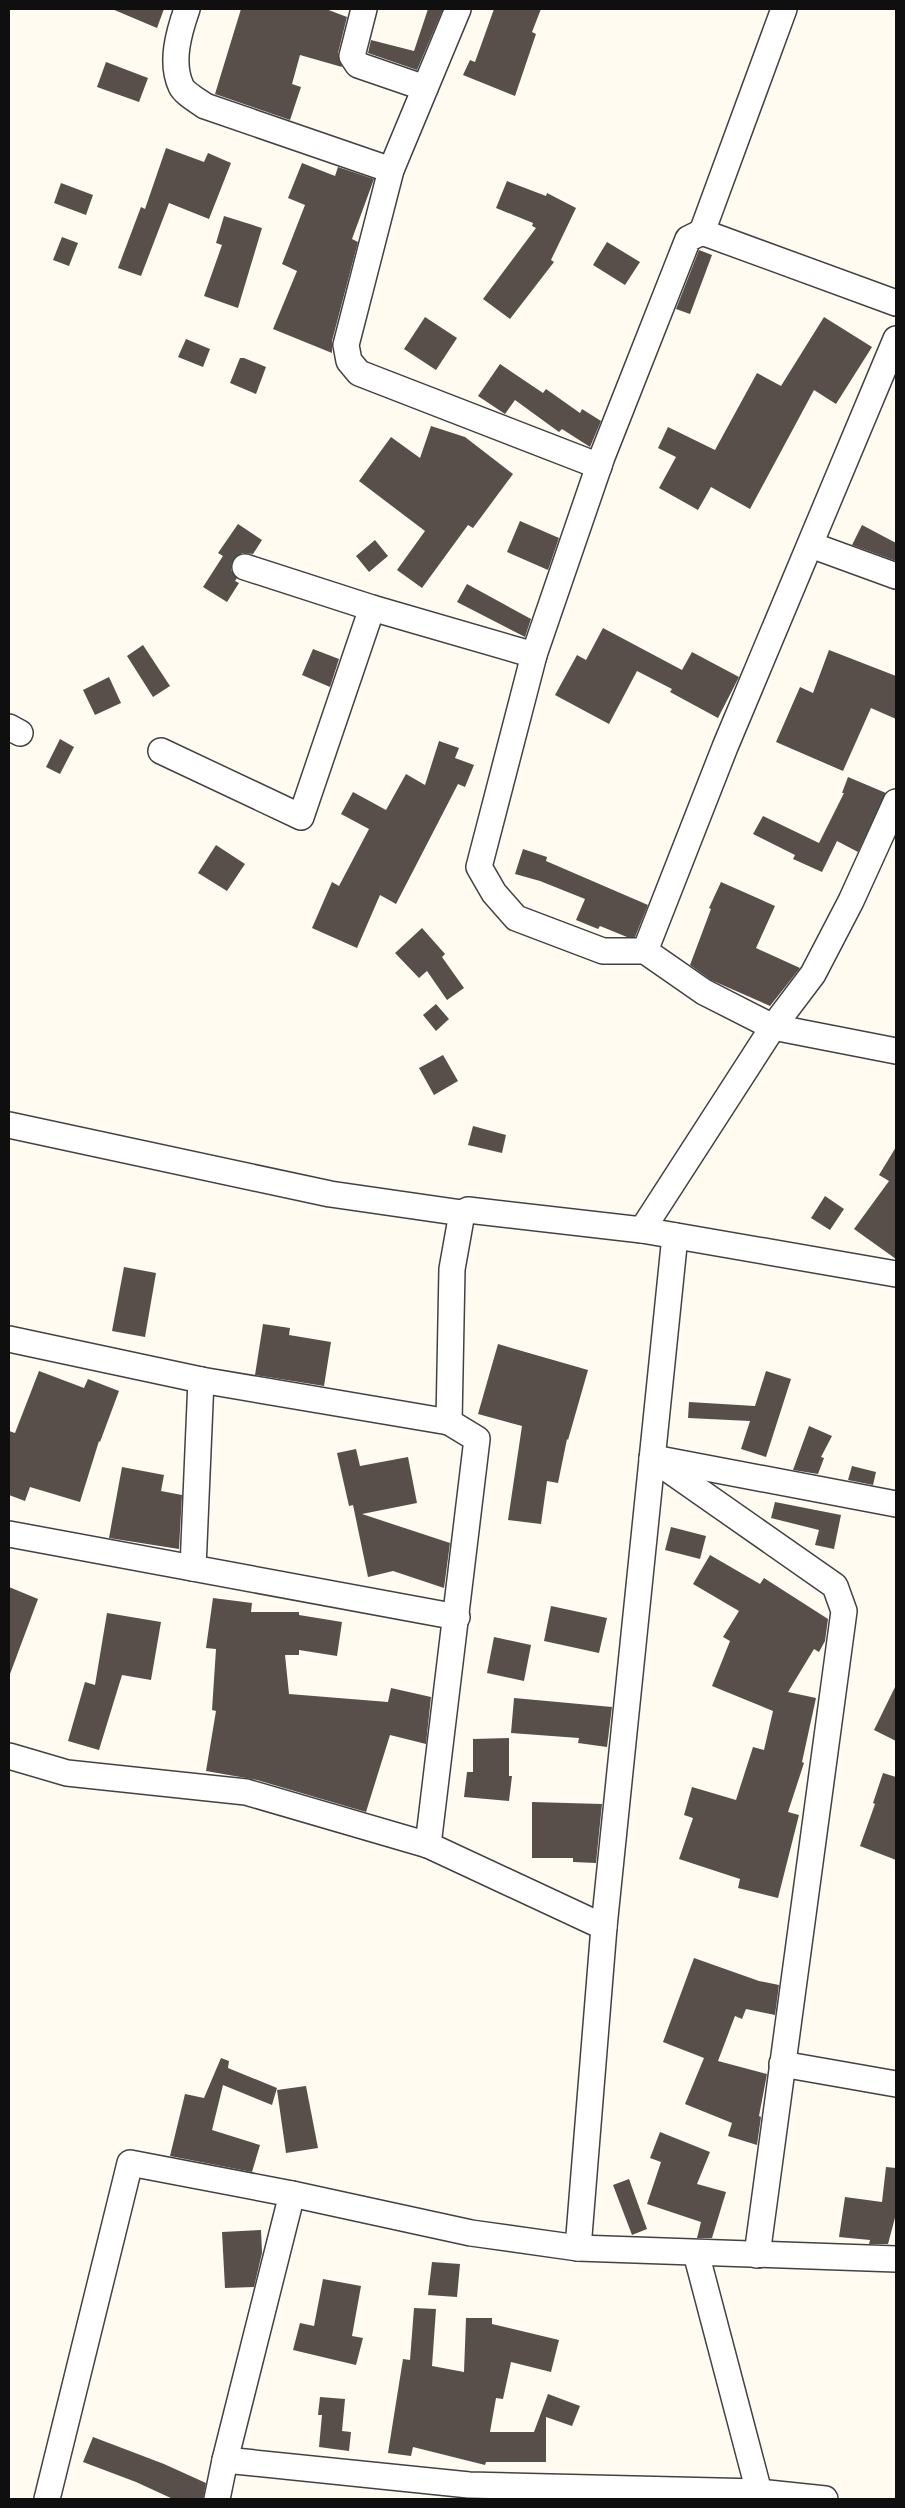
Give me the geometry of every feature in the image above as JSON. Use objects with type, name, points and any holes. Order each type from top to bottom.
[{"type":"street","points":[[187,9],[180,28],[176,64],[181,88],[204,106],[390,170]]},
{"type":"street","points":[[364,9],[352,56],[358,65],[425,88]]},
{"type":"street","points":[[458,9],[390,170],[346,345],[349,361],[360,373],[599,466]]},
{"type":"street","points":[[784,9],[702,232],[688,239],[599,466],[534,655],[479,867],[494,893],[516,918],[603,951],[645,951],[704,992],[773,1027],[896,1051]]},
{"type":"street","points":[[702,232],[896,303]]},
{"type":"street","points":[[645,951],[725,747],[896,339]]},
{"type":"street","points":[[811,545],[896,576]]},
{"type":"street","points":[[246,567],[372,608],[534,655]]},
{"type":"street","points":[[162,751],[301,817],[372,608]]},
{"type":"street","points":[[642,1230],[773,1027],[813,974],[851,901],[896,802]]},
{"type":"street","points":[[9,1125],[330,1194],[462,1213],[468,1210],[642,1230],[896,1274]]},
{"type":"street","points":[[449,1422],[452,1269],[462,1213]]},
{"type":"street","points":[[578,2248],[604,1926],[675,1236]]},
{"type":"street","points":[[9,1339],[201,1380],[449,1422],[477,1439],[428,1845]]},
{"type":"street","points":[[193,1568],[201,1380]]},
{"type":"street","points":[[652,1458],[896,1504]]},
{"type":"street","points":[[652,1458],[834,1586],[844,1611],[757,2255]]},
{"type":"street","points":[[9,1534],[457,1617]]},
{"type":"street","points":[[9,1756],[67,1772],[246,1792],[428,1845],[604,1926]]},
{"type":"street","points":[[782,2064],[896,2084]]},
{"type":"street","points":[[47,2499],[130,2163],[292,2194],[471,2233],[578,2248],[896,2259]]},
{"type":"street","points":[[217,2499],[225,2460],[292,2194]]},
{"type":"street","points":[[696,2253],[763,2496]]},
{"type":"street","points":[[225,2460],[467,2492],[763,2496],[826,2499]]},
{"type":"building","points":[[112,9],[164,9],[157,28]]},
{"type":"building","points":[[241,9],[326,9],[347,17],[338,53],[342,67],[300,55],[292,84],[301,87],[290,120],[215,94]]},
{"type":"building","points":[[428,9],[443,9],[417,70],[368,53],[371,40],[414,51]]},
{"type":"building","points":[[494,9],[541,9],[532,32],[536,34],[515,96],[463,75],[470,60],[475,62]]},
{"type":"building","points":[[106,62],[148,78],[139,102],[97,87]]},
{"type":"building","points":[[166,148],[204,162],[208,153],[231,163],[209,219],[169,203],[141,276],[118,268],[141,207],[145,209]]},
{"type":"building","points":[[302,163],[335,176],[338,167],[374,179],[352,239],[358,242],[332,341],[332,353],[273,329],[297,271],[282,264],[305,205],[288,198]]},
{"type":"building","points":[[507,181],[546,196],[547,193],[576,208],[551,260],[554,262],[510,319],[483,299],[536,228],[532,226],[533,223],[496,208]]},
{"type":"building","points":[[61,183],[93,195],[86,215],[54,203]]},
{"type":"building","points":[[224,216],[262,228],[238,308],[204,296],[222,245],[216,243]]},
{"type":"building","points":[[62,237],[78,243],[69,266],[53,260]]},
{"type":"building","points":[[607,242],[640,262],[625,285],[593,265]]},
{"type":"building","points":[[699,250],[712,255],[690,314],[676,309]]},
{"type":"building","points":[[425,317],[457,338],[436,370],[404,349]]},
{"type":"building","points":[[824,317],[872,347],[836,404],[814,390],[750,509],[711,487],[698,510],[659,488],[676,457],[658,448],[668,427],[715,450],[757,373],[781,386]]},
{"type":"building","points":[[186,339],[210,349],[203,367],[178,357]]},
{"type":"building","points":[[240,358],[266,367],[256,394],[230,383]]},
{"type":"building","points":[[500,364],[543,393],[546,389],[580,413],[582,409],[601,421],[590,447],[562,429],[559,432],[515,400],[505,414],[478,396]]},
{"type":"building","points":[[431,426],[465,437],[513,474],[473,528],[468,525],[422,588],[397,570],[425,531],[359,481],[391,437],[420,458]]},
{"type":"building","points":[[520,521],[559,538],[548,570],[507,552]]},
{"type":"building","points":[[238,524],[262,540],[253,554],[242,553],[232,562],[231,570],[237,578],[235,581],[239,583],[227,602],[203,587],[223,556],[218,553]]},
{"type":"building","points":[[862,525],[896,543],[896,561],[852,545]]},
{"type":"building","points":[[375,540],[388,556],[369,572],[356,556]]},
{"type":"building","points":[[467,584],[531,619],[525,637],[457,602]]},
{"type":"building","points":[[603,628],[682,670],[692,652],[739,677],[718,718],[670,692],[672,689],[637,671],[609,724],[555,695],[577,655],[586,660]]},
{"type":"building","points":[[143,645],[170,686],[153,697],[127,656]]},
{"type":"building","points":[[313,649],[339,659],[330,687],[302,675]]},
{"type":"building","points":[[829,650],[896,676],[896,719],[871,708],[843,771],[776,742],[800,687],[813,693]]},
{"type":"building","points":[[109,677],[121,703],[95,715],[83,690]]},
{"type":"building","points":[[60,739],[74,747],[60,774],[46,767]]},
{"type":"building","points":[[439,741],[459,748],[455,758],[474,765],[465,787],[458,784],[396,904],[380,895],[357,948],[312,928],[332,882],[339,886],[369,829],[341,814],[353,792],[386,810],[406,774],[425,785]]},
{"type":"building","points":[[848,777],[886,793],[858,852],[837,841],[822,872],[793,859],[795,855],[753,834],[763,816],[819,843],[844,793],[842,793]]},
{"type":"building","points":[[216,845],[245,864],[227,891],[198,873]]},
{"type":"building","points":[[523,849],[547,857],[546,861],[648,905],[635,937],[627,937],[600,926],[598,929],[576,920],[585,899],[540,881],[515,874]]},
{"type":"building","points":[[721,882],[775,906],[756,948],[800,968],[770,1006],[711,980],[690,965],[711,909],[709,908]]},
{"type":"building","points":[[422,928],[445,954],[442,957],[464,988],[447,1000],[427,971],[419,978],[395,953]]},
{"type":"building","points":[[436,1004],[449,1019],[436,1031],[423,1015]]},
{"type":"building","points":[[443,1055],[458,1081],[434,1095],[419,1068]]},
{"type":"building","points":[[473,1126],[506,1135],[502,1153],[468,1145]]},
{"type":"building","points":[[896,1147],[896,1259],[854,1229],[889,1181],[879,1175]]},
{"type":"building","points":[[825,1196],[844,1209],[830,1230],[811,1218]]},
{"type":"building","points":[[124,1267],[156,1273],[145,1337],[112,1331]]},
{"type":"building","points":[[263,1324],[290,1328],[289,1335],[331,1342],[324,1386],[255,1375]]},
{"type":"building","points":[[498,1344],[588,1370],[567,1439],[558,1483],[547,1481],[541,1524],[508,1520],[522,1426],[478,1414]]},
{"type":"building","points":[[39,1371],[84,1388],[88,1379],[119,1391],[99,1441],[80,1502],[30,1487],[25,1501],[9,1495],[9,1431],[15,1433]]},
{"type":"building","points":[[766,1371],[791,1379],[766,1457],[741,1449],[750,1421],[688,1418],[689,1402],[755,1406]]},
{"type":"building","points":[[809,1426],[832,1436],[821,1457],[824,1458],[818,1474],[793,1470]]},
{"type":"building","points":[[356,1449],[360,1466],[408,1457],[417,1503],[362,1514],[450,1543],[444,1588],[393,1571],[368,1577],[353,1505],[349,1506],[337,1453]]},
{"type":"building","points":[[852,1466],[876,1472],[873,1485],[848,1480]]},
{"type":"building","points":[[122,1467],[164,1475],[161,1491],[182,1495],[179,1549],[109,1538]]},
{"type":"building","points":[[775,1502],[841,1515],[834,1549],[815,1545],[819,1530],[771,1518]]},
{"type":"building","points":[[671,1527],[706,1536],[700,1559],[665,1550]]},
{"type":"building","points":[[710,1555],[760,1584],[764,1578],[828,1619],[825,1641],[819,1652],[814,1649],[788,1692],[816,1698],[802,1762],[804,1763],[788,1812],[799,1815],[778,1898],[738,1888],[740,1879],[679,1859],[693,1818],[684,1815],[692,1787],[736,1800],[753,1747],[764,1750],[773,1711],[712,1686],[730,1641],[723,1637],[739,1611],[693,1584]]},
{"type":"building","points":[[9,1587],[38,1599],[10,1674],[9,1674]]},
{"type":"building","points":[[213,1598],[252,1603],[251,1612],[299,1612],[299,1615],[342,1622],[337,1656],[299,1650],[299,1655],[285,1655],[289,1694],[388,1702],[391,1688],[431,1697],[426,1744],[390,1735],[366,1812],[257,1780],[206,1771],[216,1711],[212,1710],[216,1649],[206,1648]]},
{"type":"building","points":[[551,1606],[607,1618],[599,1653],[544,1641]]},
{"type":"building","points":[[107,1613],[161,1622],[151,1680],[122,1675],[99,1750],[68,1741],[85,1682],[95,1685]]},
{"type":"building","points":[[494,1637],[531,1645],[524,1681],[487,1673]]},
{"type":"building","points":[[896,1685],[896,1741],[874,1730]]},
{"type":"building","points":[[514,1698],[612,1707],[607,1747],[578,1743],[579,1738],[511,1733]]},
{"type":"building","points":[[509,1738],[509,1776],[512,1776],[509,1801],[464,1797],[467,1772],[473,1772],[473,1739]]},
{"type":"building","points":[[883,1773],[896,1777],[896,1860],[860,1846],[875,1804],[873,1803]]},
{"type":"building","points":[[532,1802],[602,1804],[596,1863],[573,1862],[573,1858],[532,1858]]},
{"type":"building","points":[[694,1958],[759,1981],[779,1985],[775,2015],[746,2009],[742,2019],[735,2016],[718,2061],[767,2074],[759,2116],[761,2117],[757,2145],[728,2136],[732,2123],[685,2104],[704,2058],[663,2042]]},
{"type":"building","points":[[221,2058],[229,2061],[228,2068],[277,2088],[272,2105],[223,2085],[212,2130],[260,2145],[252,2172],[170,2156],[185,2094],[204,2098]]},
{"type":"building","points":[[306,2086],[318,2148],[286,2153],[277,2090]]},
{"type":"building","points":[[660,2132],[710,2152],[697,2184],[726,2192],[712,2238],[697,2238],[701,2222],[647,2204],[661,2162],[650,2158]]},
{"type":"building","points":[[886,2167],[896,2168],[896,2214],[888,2244],[869,2244],[870,2240],[839,2237],[845,2197],[882,2202]]},
{"type":"building","points":[[629,2179],[647,2229],[632,2235],[613,2185]]},
{"type":"building","points":[[261,2230],[262,2253],[254,2287],[225,2288],[222,2232]]},
{"type":"building","points":[[432,2262],[460,2264],[457,2297],[428,2295]]},
{"type":"building","points":[[323,2279],[361,2286],[352,2336],[363,2338],[356,2365],[293,2350],[300,2323],[314,2326]]},
{"type":"building","points":[[414,2308],[436,2309],[432,2366],[464,2372],[466,2318],[492,2318],[492,2324],[559,2340],[551,2372],[511,2362],[503,2399],[496,2398],[490,2432],[534,2432],[548,2394],[580,2406],[572,2426],[546,2417],[546,2462],[486,2462],[485,2465],[413,2447],[411,2456],[388,2453],[403,2359],[410,2360]]},
{"type":"building","points":[[320,2397],[345,2399],[342,2431],[351,2432],[349,2451],[319,2447],[322,2415],[318,2415]]},
{"type":"building","points":[[93,2437],[164,2464],[206,2483],[203,2499],[173,2499],[136,2482],[83,2462]]}]
